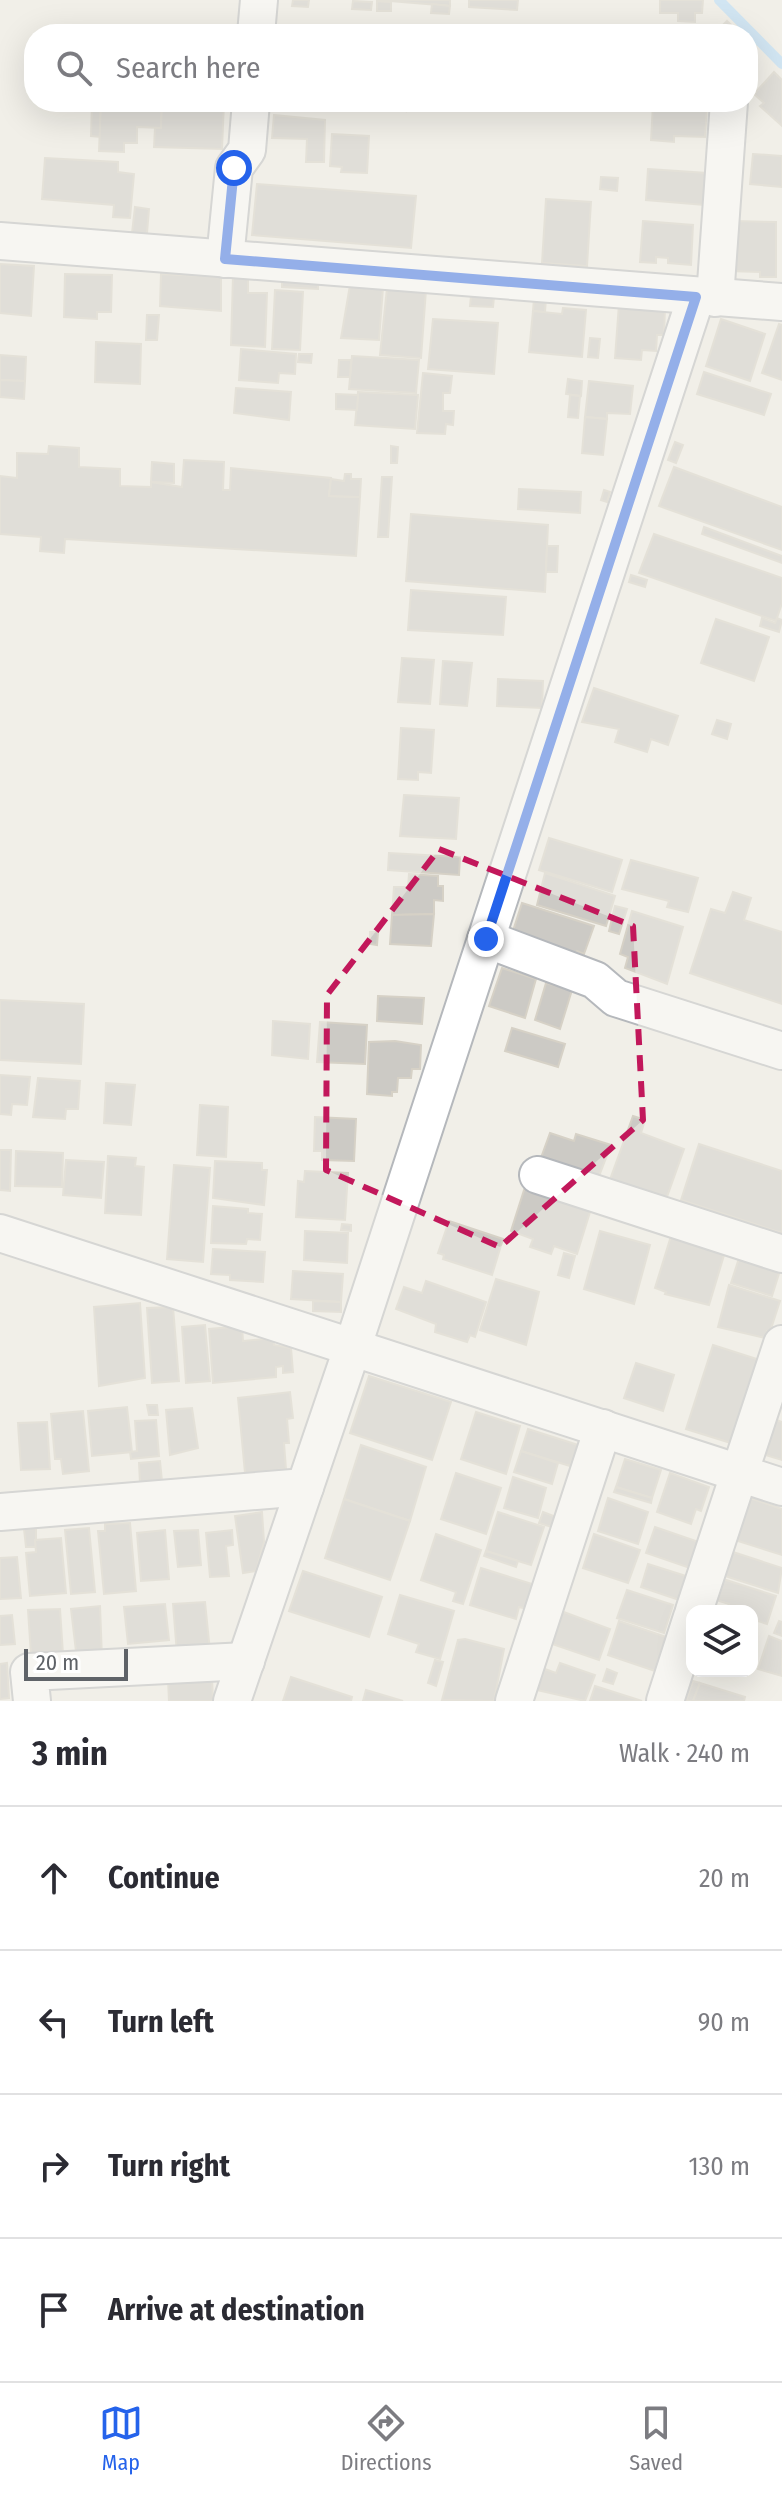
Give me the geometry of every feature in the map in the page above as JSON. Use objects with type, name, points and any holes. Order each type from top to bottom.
[{"type":"street","points":[[257,24],[259,0]]},
{"type":"street","points":[[225,259],[234,168],[247,150],[250,112]]},
{"type":"street","points":[[232,1701],[353,1346],[486,939],[706,297],[728,112]]},
{"type":"street","points":[[0,241],[782,302]]},
{"type":"street","points":[[486,939],[595,980],[616,998],[782,1051]]},
{"type":"street","points":[[538,1175],[782,1254]]},
{"type":"street","points":[[0,1233],[782,1487]]},
{"type":"street","points":[[696,1605],[782,1344]]},
{"type":"street","points":[[514,1701],[603,1428]]},
{"type":"street","points":[[0,1512],[305,1487]]},
{"type":"street","points":[[665,1701],[686,1636]]},
{"type":"street","points":[[32,1701],[29,1672],[246,1661]]},
{"type":"highlighted area","points":[[439,849],[633,926],[643,1120],[500,1247],[326,1170],[327,995]]},
{"type":"building","points":[[293,0],[309,0],[308,7],[292,6]]},
{"type":"building","points":[[377,0],[450,0],[450,6]]},
{"type":"building","points":[[469,0],[518,0],[517,10],[469,7]]},
{"type":"building","points":[[660,0],[703,0],[702,13],[695,13],[695,22],[678,21],[678,13],[660,13]]},
{"type":"building","points":[[353,1],[372,2],[371,10],[352,9]]},
{"type":"building","points":[[377,1],[391,2],[391,11],[377,11]]},
{"type":"building","points":[[432,4],[450,6],[449,14],[431,13]]},
{"type":"building","points":[[774,72],[782,80],[782,126],[760,106],[764,103],[758,98],[758,90]]},
{"type":"building","points":[[92,112],[101,112],[100,137],[91,136]]},
{"type":"building","points":[[101,112],[162,112],[161,128],[137,127],[137,143],[124,143],[124,152],[99,151]]},
{"type":"building","points":[[162,112],[224,112],[222,149],[154,147],[155,128],[161,128]]},
{"type":"building","points":[[653,112],[707,112],[705,137],[674,136],[674,142],[651,140]]},
{"type":"building","points":[[274,115],[325,120],[324,162],[306,162],[307,139],[272,138]]},
{"type":"building","points":[[332,134],[369,136],[367,173],[341,172],[342,167],[330,166]]},
{"type":"building","points":[[753,154],[782,156],[782,187],[750,184]]},
{"type":"building","points":[[45,158],[118,162],[118,172],[134,174],[130,218],[113,217],[114,205],[42,199]]},
{"type":"building","points":[[648,169],[707,173],[704,205],[646,200]]},
{"type":"building","points":[[601,177],[618,178],[617,191],[600,189]]},
{"type":"building","points":[[257,184],[416,196],[411,248],[252,235]]},
{"type":"building","points":[[546,199],[591,202],[587,266],[542,263]]},
{"type":"building","points":[[135,207],[149,209],[147,233],[132,233]]},
{"type":"building","points":[[643,221],[693,225],[691,265],[668,263],[668,258],[656,257],[656,263],[640,262]]},
{"type":"building","points":[[734,221],[776,222],[776,277],[760,277],[760,272],[729,271]]},
{"type":"building","points":[[0,264],[34,266],[31,316],[0,313]]},
{"type":"building","points":[[65,274],[112,275],[111,312],[97,312],[97,319],[64,317]]},
{"type":"building","points":[[161,274],[221,277],[221,311],[160,306]]},
{"type":"building","points":[[233,276],[248,277],[248,293],[267,293],[265,347],[231,345]]},
{"type":"building","points":[[282,278],[318,281],[318,289],[282,287]]},
{"type":"building","points":[[350,285],[383,288],[379,340],[341,338]]},
{"type":"building","points":[[387,288],[426,290],[421,358],[380,355]]},
{"type":"building","points":[[275,290],[303,292],[300,350],[272,349]]},
{"type":"building","points":[[471,296],[494,297],[493,307],[470,306]]},
{"type":"building","points":[[534,298],[546,299],[545,312],[533,311]]},
{"type":"building","points":[[619,304],[665,308],[664,335],[657,335],[656,351],[642,350],[641,360],[615,358]]},
{"type":"building","points":[[563,308],[586,310],[582,357],[529,352],[533,311],[562,314]]},
{"type":"building","points":[[147,315],[159,315],[157,340],[146,340]]},
{"type":"building","points":[[433,319],[498,323],[494,374],[428,369]]},
{"type":"building","points":[[721,319],[765,334],[750,381],[706,366]]},
{"type":"building","points":[[779,324],[782,325],[782,380],[762,373]]},
{"type":"building","points":[[590,338],[600,339],[598,358],[588,357]]},
{"type":"building","points":[[96,342],[141,344],[140,384],[95,382]]},
{"type":"building","points":[[241,349],[296,354],[295,374],[279,373],[278,383],[239,380]]},
{"type":"building","points":[[299,354],[312,354],[311,363],[298,362]]},
{"type":"building","points":[[0,355],[26,357],[25,381],[0,380]]},
{"type":"building","points":[[352,356],[419,360],[416,393],[349,389]]},
{"type":"building","points":[[339,360],[351,360],[350,377],[338,377]]},
{"type":"building","points":[[704,372],[771,394],[764,415],[697,394]]},
{"type":"building","points":[[423,373],[452,376],[450,393],[443,393],[443,411],[454,411],[453,425],[446,424],[445,434],[417,433]]},
{"type":"building","points":[[568,379],[582,381],[581,396],[566,394]]},
{"type":"building","points":[[0,380],[25,381],[24,399],[0,397]]},
{"type":"building","points":[[589,381],[633,386],[630,414],[607,413],[607,419],[585,417]]},
{"type":"building","points":[[236,388],[291,392],[289,420],[234,413]]},
{"type":"building","points":[[358,392],[418,395],[415,429],[355,425]]},
{"type":"building","points":[[336,394],[358,395],[357,410],[336,409]]},
{"type":"building","points":[[570,395],[580,396],[578,418],[568,417]]},
{"type":"building","points":[[585,417],[607,419],[603,455],[582,453]]},
{"type":"building","points":[[675,442],[683,445],[676,463],[668,460]]},
{"type":"building","points":[[49,446],[79,448],[79,467],[120,469],[120,486],[151,487],[151,482],[182,487],[184,460],[224,462],[223,490],[230,490],[231,468],[331,478],[329,496],[360,497],[356,556],[65,539],[64,553],[40,551],[41,537],[0,534],[0,476],[17,478],[17,453],[48,454]]},
{"type":"building","points":[[391,446],[398,447],[397,463],[391,463]]},
{"type":"building","points":[[152,462],[174,464],[174,483],[151,482]]},
{"type":"building","points":[[674,467],[782,507],[782,550],[659,506]]},
{"type":"building","points":[[345,474],[351,474],[351,479],[361,479],[360,497],[329,496],[331,479],[344,481]]},
{"type":"building","points":[[382,477],[392,477],[388,537],[378,537]]},
{"type":"building","points":[[519,489],[581,492],[580,513],[518,509]]},
{"type":"building","points":[[604,490],[610,492],[607,502],[601,500]]},
{"type":"building","points":[[411,514],[548,525],[545,592],[406,581]]},
{"type":"building","points":[[704,527],[782,556],[782,563],[702,534]]},
{"type":"building","points":[[654,534],[782,578],[782,603],[776,621],[639,573]]},
{"type":"building","points":[[547,546],[558,546],[557,572],[546,572]]},
{"type":"building","points":[[631,575],[647,580],[645,587],[629,582]]},
{"type":"building","points":[[411,590],[506,597],[503,635],[408,630]]},
{"type":"building","points":[[762,618],[775,623],[777,618],[782,620],[779,632],[760,626]]},
{"type":"building","points":[[716,619],[769,637],[754,681],[701,663]]},
{"type":"building","points":[[402,658],[434,660],[430,704],[398,702]]},
{"type":"building","points":[[443,661],[472,663],[467,706],[440,704]]},
{"type":"building","points":[[498,679],[543,681],[542,708],[497,706]]},
{"type":"building","points":[[594,688],[678,716],[668,745],[651,739],[647,752],[615,742],[619,729],[582,722]]},
{"type":"building","points":[[717,720],[731,724],[727,739],[712,734]]},
{"type":"building","points":[[401,728],[434,730],[431,773],[418,772],[418,780],[398,779]]},
{"type":"building","points":[[404,795],[459,798],[456,839],[400,836]]},
{"type":"building","points":[[549,838],[622,860],[612,892],[539,870]]},
{"type":"building","points":[[389,853],[460,857],[459,875],[388,870]]},
{"type":"building","points":[[631,860],[698,878],[688,912],[667,907],[669,901],[622,889]]},
{"type":"building","points":[[545,873],[615,896],[606,926],[537,905]]},
{"type":"building","points":[[409,874],[438,876],[438,886],[443,886],[443,901],[434,900],[434,914],[392,915],[394,887],[408,887]]},
{"type":"building","points":[[733,892],[751,898],[744,920],[782,932],[782,1004],[690,973],[711,909],[725,913]]},
{"type":"building","points":[[522,903],[594,926],[584,954],[577,951],[574,957],[512,934]]},
{"type":"building","points":[[615,906],[627,909],[619,934],[609,931]]},
{"type":"building","points":[[632,911],[683,927],[667,984],[625,968],[628,957],[620,954]]},
{"type":"building","points":[[434,914],[431,946],[390,944],[392,915]]},
{"type":"building","points":[[370,932],[378,932],[377,945],[370,944]]},
{"type":"building","points":[[502,968],[536,979],[525,1018],[489,1006]]},
{"type":"building","points":[[546,983],[572,990],[560,1029],[535,1020]]},
{"type":"building","points":[[378,996],[424,998],[422,1024],[377,1021]]},
{"type":"building","points":[[0,1000],[84,1004],[81,1064],[0,1060]]},
{"type":"building","points":[[273,1021],[310,1024],[308,1059],[272,1055]]},
{"type":"building","points":[[320,1022],[367,1025],[365,1064],[317,1062]]},
{"type":"building","points":[[512,1028],[565,1044],[558,1067],[505,1051]]},
{"type":"building","points":[[395,1041],[421,1045],[420,1069],[412,1069],[411,1078],[398,1078],[397,1092],[392,1092],[392,1096],[367,1094],[369,1042]]},
{"type":"building","points":[[0,1075],[30,1077],[27,1105],[12,1104],[11,1115],[0,1114]]},
{"type":"building","points":[[38,1078],[80,1081],[78,1109],[66,1109],[65,1119],[33,1117]]},
{"type":"building","points":[[106,1083],[135,1085],[131,1125],[104,1123]]},
{"type":"building","points":[[200,1105],[228,1107],[226,1157],[197,1155]]},
{"type":"building","points":[[633,1116],[645,1120],[641,1133],[684,1149],[663,1208],[607,1188]]},
{"type":"building","points":[[315,1117],[356,1119],[354,1161],[322,1160],[322,1151],[314,1151]]},
{"type":"building","points":[[550,1133],[574,1141],[576,1134],[611,1145],[596,1184],[538,1166]]},
{"type":"building","points":[[699,1144],[782,1171],[782,1233],[681,1200]]},
{"type":"building","points":[[0,1150],[11,1150],[10,1191],[0,1190]]},
{"type":"building","points":[[16,1151],[63,1153],[62,1187],[15,1186]]},
{"type":"building","points":[[108,1156],[136,1158],[135,1166],[144,1167],[141,1215],[105,1213]]},
{"type":"building","points":[[66,1160],[104,1162],[101,1198],[63,1195]]},
{"type":"building","points":[[215,1161],[262,1163],[262,1170],[267,1170],[264,1205],[213,1198]]},
{"type":"building","points":[[174,1165],[210,1168],[203,1262],[167,1259]]},
{"type":"building","points":[[305,1171],[348,1173],[345,1220],[296,1217],[298,1181],[304,1182]]},
{"type":"building","points":[[525,1187],[591,1209],[577,1254],[554,1246],[551,1254],[530,1247],[533,1239],[511,1231]]},
{"type":"building","points":[[213,1206],[248,1209],[248,1213],[262,1214],[260,1240],[247,1239],[246,1244],[211,1243]]},
{"type":"building","points":[[449,1221],[503,1239],[492,1275],[443,1259],[444,1255],[438,1253]]},
{"type":"building","points":[[342,1224],[351,1225],[351,1231],[341,1230]]},
{"type":"building","points":[[305,1231],[348,1233],[347,1263],[304,1260]]},
{"type":"building","points":[[600,1231],[650,1245],[634,1304],[584,1289]]},
{"type":"building","points":[[671,1236],[725,1252],[709,1305],[665,1294],[655,1288]]},
{"type":"building","points":[[213,1249],[265,1252],[263,1282],[230,1280],[230,1275],[211,1274]]},
{"type":"building","points":[[741,1252],[782,1264],[772,1296],[731,1283]]},
{"type":"building","points":[[564,1253],[575,1256],[569,1278],[558,1275]]},
{"type":"building","points":[[293,1271],[343,1274],[341,1302],[291,1299]]},
{"type":"building","points":[[496,1279],[539,1292],[526,1345],[480,1330]]},
{"type":"building","points":[[426,1281],[486,1302],[475,1337],[470,1335],[467,1342],[435,1332],[436,1324],[396,1309],[404,1287],[422,1293]]},
{"type":"building","points":[[729,1285],[780,1301],[765,1338],[718,1327]]},
{"type":"building","points":[[313,1301],[341,1302],[341,1312],[313,1311]]},
{"type":"building","points":[[140,1303],[145,1378],[99,1386],[94,1307]]},
{"type":"building","points":[[173,1307],[179,1381],[152,1383],[147,1308]]},
{"type":"building","points":[[205,1325],[210,1381],[186,1383],[182,1327]]},
{"type":"building","points":[[242,1326],[243,1341],[273,1338],[274,1345],[291,1348],[293,1372],[283,1373],[283,1366],[276,1367],[276,1377],[213,1383],[209,1329]]},
{"type":"building","points":[[713,1345],[763,1361],[737,1445],[686,1429]]},
{"type":"building","points":[[636,1363],[674,1375],[663,1411],[624,1398]]},
{"type":"building","points":[[369,1376],[451,1402],[432,1460],[350,1433]]},
{"type":"building","points":[[290,1392],[293,1418],[287,1419],[289,1443],[284,1443],[286,1469],[245,1473],[238,1398]]},
{"type":"building","points":[[147,1405],[157,1405],[158,1415],[149,1415]]},
{"type":"building","points":[[127,1407],[132,1452],[92,1456],[88,1411]]},
{"type":"building","points":[[192,1408],[198,1448],[170,1455],[166,1410]]},
{"type":"building","points":[[83,1411],[89,1471],[63,1474],[61,1459],[55,1459],[51,1414]]},
{"type":"building","points":[[476,1412],[520,1426],[506,1474],[461,1459]]},
{"type":"building","points":[[774,1419],[782,1422],[782,1460],[762,1454]]},
{"type":"building","points":[[156,1420],[159,1456],[131,1459],[130,1452],[137,1451],[135,1421]]},
{"type":"building","points":[[47,1422],[50,1469],[21,1470],[18,1423]]},
{"type":"building","points":[[528,1429],[578,1445],[570,1466],[521,1451]]},
{"type":"building","points":[[361,1445],[426,1467],[410,1521],[344,1499]]},
{"type":"building","points":[[521,1451],[558,1463],[552,1484],[514,1472]]},
{"type":"building","points":[[625,1459],[661,1470],[652,1498],[616,1487]]},
{"type":"building","points":[[160,1461],[162,1481],[140,1483],[139,1463]]},
{"type":"building","points":[[456,1473],[501,1488],[486,1534],[441,1519]]},
{"type":"building","points":[[670,1473],[709,1487],[701,1511],[696,1509],[691,1524],[657,1512]]},
{"type":"building","points":[[513,1477],[546,1488],[538,1518],[504,1508]]},
{"type":"building","points":[[616,1487],[652,1498],[651,1503],[614,1492]]},
{"type":"building","points":[[747,1497],[782,1509],[782,1555],[732,1539]]},
{"type":"building","points":[[608,1498],[648,1512],[638,1544],[598,1531]]},
{"type":"building","points":[[344,1499],[410,1521],[390,1580],[325,1558]]},
{"type":"building","points":[[262,1512],[264,1542],[256,1571],[243,1573],[235,1516]]},
{"type":"building","points":[[498,1512],[544,1527],[531,1565],[486,1551]]},
{"type":"building","points":[[543,1512],[559,1518],[555,1528],[539,1523]]},
{"type":"building","points":[[130,1523],[136,1591],[104,1594],[98,1531],[105,1531],[105,1524]]},
{"type":"building","points":[[655,1527],[699,1542],[690,1568],[646,1553]]},
{"type":"building","points":[[36,1528],[36,1547],[26,1547],[24,1529]]},
{"type":"building","points":[[89,1528],[95,1592],[71,1594],[65,1530]]},
{"type":"building","points":[[165,1530],[169,1579],[141,1581],[137,1533]]},
{"type":"building","points":[[198,1530],[201,1565],[178,1567],[174,1531]]},
{"type":"building","points":[[232,1530],[233,1545],[226,1546],[229,1576],[210,1577],[206,1533]]},
{"type":"building","points":[[436,1534],[481,1550],[463,1604],[453,1601],[456,1592],[421,1580]]},
{"type":"building","points":[[594,1534],[640,1550],[628,1583],[583,1568]]},
{"type":"building","points":[[61,1538],[66,1593],[30,1596],[26,1553],[36,1552],[35,1540]]},
{"type":"building","points":[[486,1551],[518,1561],[516,1567],[484,1556]]},
{"type":"building","points":[[730,1551],[782,1568],[778,1593],[722,1575]]},
{"type":"building","points":[[17,1557],[21,1598],[0,1599],[0,1558]]},
{"type":"building","points":[[648,1564],[689,1577],[682,1601],[641,1587]]},
{"type":"building","points":[[481,1568],[535,1585],[527,1609],[519,1607],[516,1619],[470,1605]]},
{"type":"building","points":[[303,1571],[382,1597],[369,1637],[289,1611]]},
{"type":"building","points":[[720,1578],[776,1596],[767,1624],[758,1621],[758,1605],[729,1605],[713,1599]]},
{"type":"building","points":[[627,1590],[673,1605],[664,1633],[617,1618]]},
{"type":"building","points":[[400,1595],[454,1611],[440,1659],[416,1652],[419,1644],[388,1634]]},
{"type":"building","points":[[205,1602],[210,1651],[177,1654],[173,1604]]},
{"type":"building","points":[[165,1604],[169,1640],[128,1644],[124,1607]]},
{"type":"building","points":[[100,1606],[102,1658],[77,1660],[71,1609]]},
{"type":"building","points":[[60,1609],[63,1654],[31,1655],[28,1610]]},
{"type":"building","points":[[561,1611],[610,1629],[599,1660],[549,1643]]},
{"type":"building","points":[[12,1615],[15,1644],[0,1645],[0,1616]]},
{"type":"building","points":[[619,1621],[666,1637],[655,1671],[608,1655]]},
{"type":"building","points":[[779,1621],[782,1622],[782,1636],[774,1633]]},
{"type":"building","points":[[769,1636],[782,1641],[782,1676],[758,1669]]},
{"type":"building","points":[[458,1640],[504,1649],[494,1701],[442,1700]]},
{"type":"building","points":[[435,1660],[443,1662],[436,1686],[428,1683]]},
{"type":"building","points":[[7,1663],[9,1698],[0,1699],[0,1664]]},
{"type":"building","points":[[560,1663],[595,1675],[585,1701],[537,1690],[545,1669],[556,1673]]},
{"type":"building","points":[[607,1669],[617,1673],[613,1684],[603,1681]]},
{"type":"building","points":[[212,1677],[213,1701],[169,1701],[168,1679]]},
{"type":"building","points":[[291,1677],[352,1697],[351,1701],[283,1701]]},
{"type":"building","points":[[693,1681],[700,1683],[693,1701],[686,1701]]},
{"type":"building","points":[[700,1683],[745,1697],[744,1701],[693,1701]]},
{"type":"building","points":[[595,1686],[642,1701],[590,1701]]},
{"type":"building","points":[[366,1690],[403,1701],[363,1701]]},
{"type":"waterway","points":[[719,0],[743,24]]},
{"type":"waterway","points":[[758,40],[782,64]]},
{"type":"route","points":[[234,168],[225,259],[696,297],[486,939]]}]
